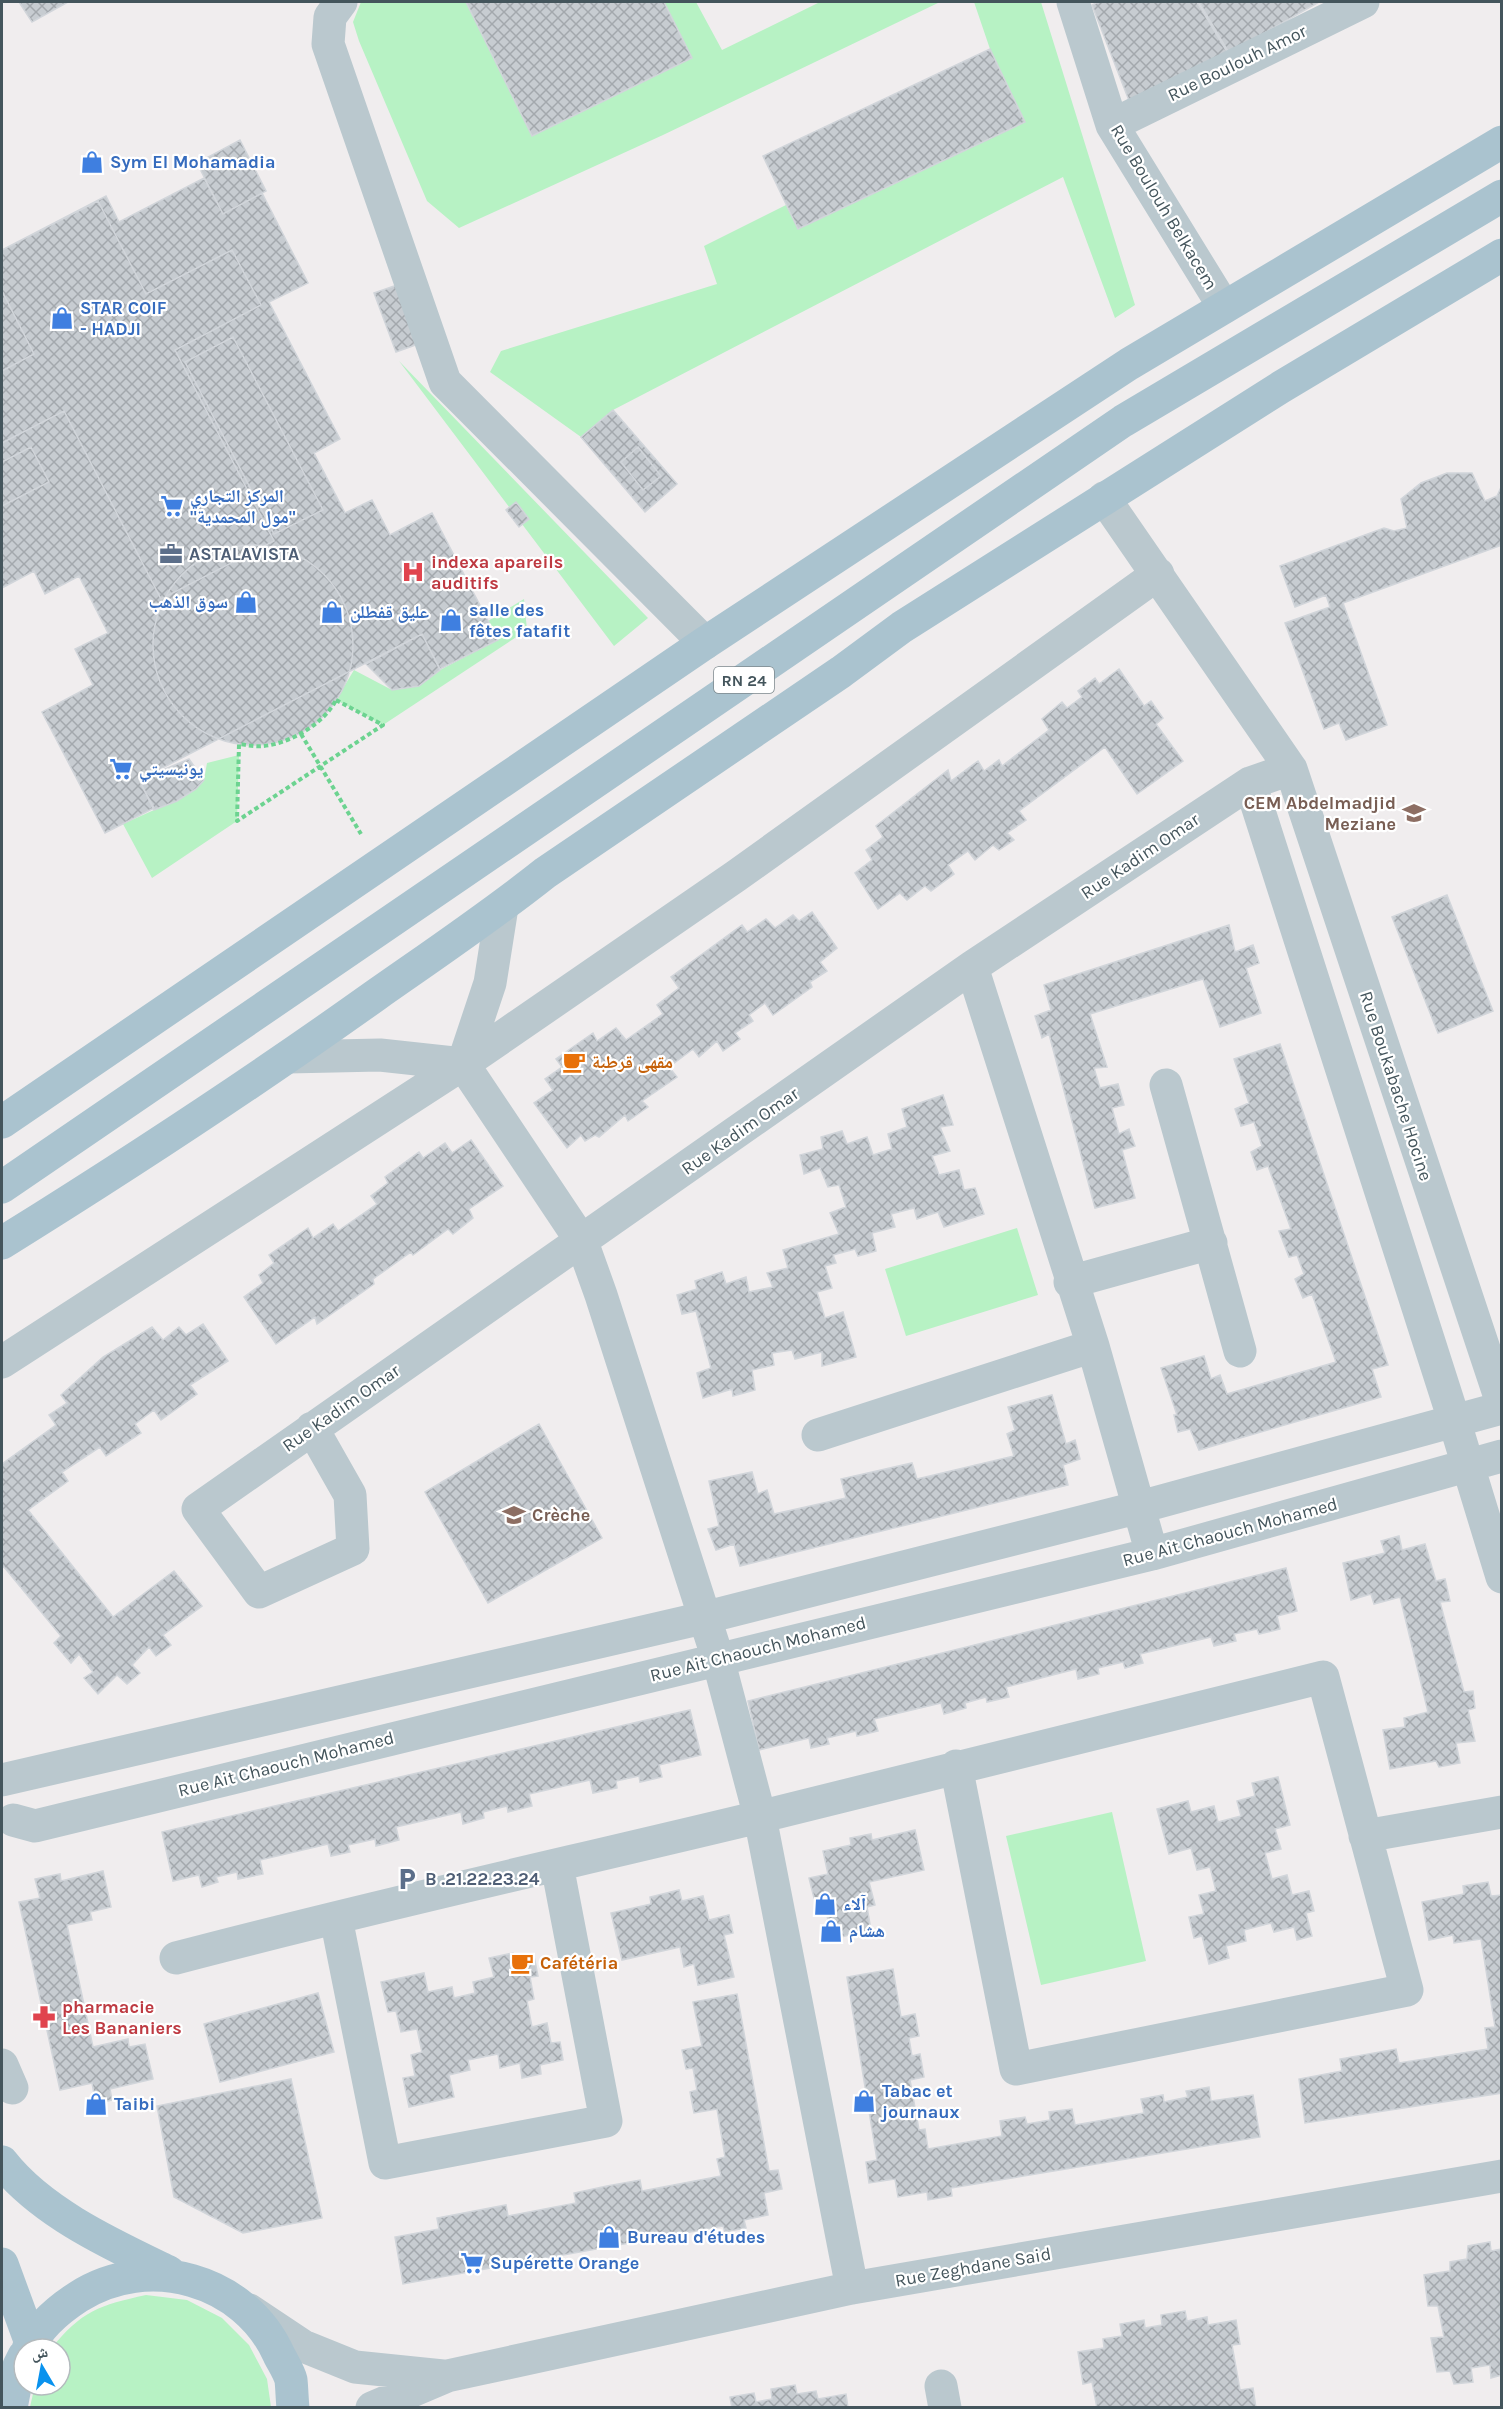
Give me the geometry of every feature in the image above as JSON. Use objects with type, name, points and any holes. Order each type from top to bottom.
[{"type":"main road","name":"RN 24","points":[[2,1122],[705,643],[1129,364],[1502,142]]},
{"type":"main road","name":"RN 24","points":[[2,1187],[1124,421],[1502,195]]},
{"type":"main road","name":"RN 24","points":[[2,1243],[140,1157],[288,1058],[502,907],[545,873],[841,672],[902,627],[1104,498],[1502,255]]},
{"type":"main road","points":[[2,2162],[31,2191],[104,2241],[176,2276],[214,2287],[246,2309],[272,2338],[290,2379],[293,2408]]},
{"type":"main road","points":[[2,2264],[17,2337]]},
{"type":"main road","points":[[36,2337],[58,2309],[95,2286],[137,2274],[176,2276]]},
{"type":"street","points":[[341,2],[330,17],[328,44],[445,382],[705,643]]},
{"type":"street","name":"Rue Boulouh Belkacem","points":[[1073,2],[1112,125],[1224,307]]},
{"type":"street","name":"Rue Boulouh Amor","points":[[1112,125],[1363,2]]},
{"type":"street","name":"Rue Boukabache Hocine","points":[[1104,498],[1291,769],[1502,1403]]},
{"type":"street","points":[[2,1362],[464,1064],[736,876],[1158,574]]},
{"type":"street","name":"Rue Kadim Omar","points":[[312,1428],[350,1495],[353,1549],[259,1592],[198,1509],[312,1428],[582,1242],[972,967],[1250,783],[1291,769]]},
{"type":"street","points":[[1250,783],[1469,1467],[1502,1577]]},
{"type":"street","points":[[464,1064],[490,983],[502,907]]},
{"type":"street","points":[[972,967],[1070,1282],[1093,1346],[1152,1554]]},
{"type":"street","points":[[288,1058],[380,1055],[464,1064]]},
{"type":"street","points":[[464,1064],[582,1242],[718,1659],[760,1816],[852,2288]]},
{"type":"street","points":[[1166,1085],[1240,1351]]},
{"type":"street","points":[[1070,1282],[1211,1243]]},
{"type":"street","points":[[818,1435],[1093,1346]]},
{"type":"street","points":[[2,1780],[704,1618],[1140,1507],[1455,1423],[1502,1408]]},
{"type":"street","name":"Rue Ait Chaouch Mohamed","points":[[7,1829],[35,1826],[1152,1554],[1502,1456]]},
{"type":"street","points":[[176,1958],[1323,1677],[1407,1990],[1016,2069],[956,1767]]},
{"type":"street","points":[[2,1786],[13,1802],[7,1829]]},
{"type":"street","points":[[1365,1836],[1502,1812]]},
{"type":"street","points":[[336,1918],[385,2163],[606,2121],[557,1864]]},
{"type":"street","name":"Rue Zeghdane Said","points":[[447,2376],[852,2288],[1502,2176]]},
{"type":"street","points":[[246,2309],[303,2346],[355,2367],[447,2376]]},
{"type":"street","points":[[372,2408],[447,2376]]},
{"type":"path","points":[[336,700],[382,725],[321,766],[237,821],[239,744],[263,746],[301,734],[332,709],[336,700]]},
{"type":"path","points":[[301,734],[379,864]]},
{"type":"green space","points":[[361,2],[696,2],[722,50],[820,2],[940,2],[663,135],[459,228],[427,201],[359,41],[353,22]]},
{"type":"green space","points":[[974,2],[1041,2],[1135,305],[1115,318],[1063,177],[613,410],[581,437],[490,372],[501,351],[717,284],[704,246],[786,205],[798,229],[1025,122],[990,49]]},
{"type":"green space","points":[[399,361],[648,618],[614,646]]},
{"type":"green space","points":[[524,599],[527,630],[383,725],[336,700],[354,670],[392,690],[419,686],[440,670],[497,640],[488,621]]},
{"type":"green space","points":[[239,755],[237,821],[152,878],[123,824],[154,810],[204,780],[207,763]]},
{"type":"green space","points":[[1017,1228],[1038,1295],[906,1336],[885,1269]]},
{"type":"green space","points":[[1112,1812],[1146,1961],[1041,1985],[1006,1836]]},
{"type":"green space","points":[[146,2295],[187,2300],[222,2318],[249,2345],[267,2379],[271,2407],[30,2407],[32,2397],[72,2397],[72,2337],[61,2337],[82,2318],[116,2302]]},
{"type":"building","points":[[19,2],[68,2],[32,22]]},
{"type":"building","points":[[466,2],[664,2],[692,58],[532,136]]},
{"type":"building","points":[[1098,2],[1197,2],[1229,55],[1133,111],[1092,5]]},
{"type":"building","points":[[1199,2],[1319,2],[1229,53]]},
{"type":"building","points":[[990,49],[1025,122],[798,229],[763,156]]},
{"type":"building","points":[[240,140],[266,191],[223,214],[197,163]]},
{"type":"building","name":"المركز التجاري \"مول المحمدية\"","points":[[204,178],[223,214],[262,193],[308,283],[269,302],[340,439],[314,453],[345,513],[372,500],[390,535],[432,513],[498,640],[440,669],[422,634],[139,780],[154,808],[105,833],[42,712],[93,685],[75,649],[108,633],[79,576],[45,594],[34,571],[2,588],[2,250],[106,196],[119,222]]},
{"type":"building","points":[[98,201],[146,294],[232,250],[261,305],[175,350],[274,541],[161,599],[64,411],[2,443],[2,371],[34,354],[2,291],[2,250]]},
{"type":"building","points":[[400,284],[421,343],[396,352],[374,293]]},
{"type":"building","points":[[233,337],[323,510],[274,534],[185,362]]},
{"type":"building","points":[[613,410],[677,484],[645,512],[581,437]]},
{"type":"building","points":[[31,447],[49,482],[2,506],[2,462]]},
{"type":"building","points":[[638,447],[661,476],[643,490],[621,462]]},
{"type":"building","points":[[1447,473],[1472,473],[1485,501],[1497,496],[1502,485],[1502,545],[1343,603],[1387,725],[1346,740],[1339,723],[1324,729],[1285,623],[1330,607],[1326,595],[1295,607],[1280,566],[1384,528],[1394,531],[1407,528],[1401,499],[1421,483]]},
{"type":"building","points":[[516,502],[529,519],[519,527],[506,510]]},
{"type":"building","points":[[243,545],[263,545],[291,552],[324,574],[346,607],[353,635],[353,655],[346,683],[324,716],[291,738],[263,745],[243,745],[215,738],[197,728],[176,709],[157,674],[153,655],[153,635],[160,607],[170,589],[189,568],[224,549]]},
{"type":"building","points":[[422,634],[440,670],[419,686],[392,690],[366,664]]},
{"type":"building","points":[[1119,669],[1144,706],[1151,701],[1163,718],[1156,724],[1183,761],[1137,794],[1105,747],[1019,811],[1026,820],[1007,833],[1014,840],[999,850],[993,845],[975,860],[968,851],[948,865],[954,874],[931,891],[925,886],[907,900],[900,893],[878,909],[855,873],[872,860],[866,850],[883,837],[876,826],[948,770],[951,781],[978,761],[984,771],[999,760],[1002,766],[1049,730],[1042,719],[1062,702],[1067,708],[1082,697],[1078,691],[1095,678],[1099,684]]},
{"type":"building","points":[[189,759],[204,780],[196,789],[177,801],[154,810],[139,780]]},
{"type":"building","points":[[1447,895],[1493,1011],[1438,1033],[1392,917]]},
{"type":"building","points":[[812,912],[837,948],[820,962],[827,971],[810,982],[812,987],[773,1015],[765,1003],[749,1015],[753,1021],[735,1033],[740,1039],[723,1051],[717,1041],[699,1057],[693,1049],[669,1067],[677,1077],[642,1101],[648,1107],[628,1121],[625,1115],[599,1137],[595,1135],[585,1141],[581,1135],[567,1148],[534,1103],[553,1090],[545,1079],[562,1067],[556,1059],[593,1033],[597,1041],[616,1028],[626,1040],[663,1014],[657,1005],[679,988],[671,977],[742,925],[747,932],[766,919],[775,928],[793,915],[799,921]]},
{"type":"building","points":[[1229,925],[1235,952],[1253,945],[1259,963],[1246,968],[1261,1013],[1220,1027],[1203,979],[1090,1014],[1107,1067],[1094,1068],[1100,1088],[1118,1084],[1124,1105],[1112,1108],[1119,1134],[1129,1129],[1135,1146],[1122,1150],[1135,1198],[1095,1208],[1049,1034],[1042,1038],[1035,1016],[1051,1010],[1044,985]]},
{"type":"building","points":[[1280,1044],[1388,1365],[1372,1369],[1381,1397],[1199,1450],[1190,1429],[1178,1432],[1174,1415],[1177,1415],[1161,1368],[1204,1356],[1211,1379],[1220,1375],[1227,1394],[1336,1362],[1312,1294],[1303,1298],[1295,1279],[1304,1274],[1297,1255],[1289,1257],[1279,1231],[1291,1229],[1268,1166],[1257,1170],[1251,1152],[1262,1146],[1254,1122],[1241,1126],[1235,1109],[1249,1103],[1234,1059]]},
{"type":"building","points":[[943,1095],[953,1125],[940,1127],[950,1151],[932,1156],[939,1175],[959,1170],[964,1190],[975,1188],[984,1214],[944,1227],[938,1212],[917,1219],[914,1208],[891,1214],[895,1227],[872,1233],[876,1251],[858,1256],[855,1249],[833,1255],[836,1263],[825,1266],[832,1288],[817,1292],[825,1318],[843,1312],[856,1357],[822,1366],[822,1352],[795,1359],[792,1350],[772,1353],[774,1365],[752,1370],[755,1390],[733,1396],[732,1389],[703,1398],[697,1373],[711,1368],[696,1311],[682,1314],[677,1295],[697,1289],[695,1281],[722,1272],[726,1284],[746,1277],[749,1292],[773,1287],[767,1273],[788,1268],[783,1250],[839,1234],[830,1213],[846,1207],[839,1185],[828,1187],[820,1168],[804,1174],[800,1155],[823,1149],[821,1137],[842,1131],[847,1144],[867,1137],[873,1155],[892,1149],[888,1134],[907,1127],[902,1109]]},
{"type":"building","points":[[471,1140],[503,1186],[469,1209],[473,1218],[453,1234],[448,1229],[413,1255],[411,1252],[373,1279],[374,1284],[317,1324],[315,1317],[276,1344],[244,1297],[263,1283],[259,1275],[274,1263],[269,1255],[308,1228],[313,1238],[333,1224],[338,1231],[377,1204],[371,1196],[388,1183],[385,1177],[419,1152],[423,1158],[445,1143],[452,1153]]},
{"type":"building","points":[[203,1324],[228,1361],[190,1385],[197,1394],[161,1420],[154,1410],[135,1424],[141,1433],[106,1456],[100,1447],[62,1472],[68,1481],[28,1510],[113,1617],[174,1571],[202,1606],[163,1635],[171,1645],[156,1656],[149,1647],[132,1665],[140,1673],[127,1684],[117,1675],[98,1694],[84,1678],[93,1672],[79,1654],[71,1663],[54,1643],[61,1636],[4,1567],[2,1568],[2,1464],[56,1425],[49,1415],[67,1403],[61,1395],[103,1357],[152,1327],[163,1340],[179,1327],[186,1335]]},
{"type":"building","points":[[1052,1395],[1066,1444],[1075,1440],[1080,1459],[1063,1465],[1068,1485],[740,1566],[734,1544],[716,1550],[708,1529],[719,1526],[709,1481],[752,1472],[758,1494],[767,1490],[774,1514],[846,1498],[841,1479],[912,1463],[917,1479],[1014,1456],[1007,1434],[1015,1430],[1008,1407]]},
{"type":"building","name":"Crèche","points":[[539,1424],[602,1538],[488,1603],[425,1492]]},
{"type":"building","points":[[1399,1536],[1402,1550],[1425,1544],[1436,1581],[1445,1579],[1450,1601],[1440,1602],[1464,1692],[1473,1691],[1475,1708],[1468,1710],[1475,1741],[1456,1743],[1460,1763],[1439,1767],[1436,1761],[1390,1769],[1383,1730],[1405,1727],[1404,1718],[1428,1712],[1400,1597],[1374,1604],[1371,1594],[1351,1600],[1343,1563],[1385,1553],[1381,1541]]},
{"type":"building","points":[[1286,1568],[1297,1611],[1277,1616],[1280,1629],[1259,1634],[1257,1629],[1234,1634],[1236,1641],[1214,1646],[1211,1637],[1140,1654],[1143,1663],[1125,1668],[1123,1662],[1098,1668],[1099,1674],[1078,1679],[1076,1669],[1006,1687],[1009,1697],[987,1702],[986,1697],[965,1703],[966,1708],[944,1714],[941,1703],[874,1719],[878,1731],[857,1736],[856,1731],[827,1738],[829,1744],[811,1748],[809,1738],[759,1750],[748,1701]]},
{"type":"building","points":[[690,1710],[701,1755],[659,1765],[662,1777],[640,1782],[639,1776],[616,1781],[617,1788],[593,1793],[590,1780],[529,1794],[532,1806],[508,1812],[507,1806],[483,1812],[484,1818],[463,1824],[461,1812],[396,1827],[399,1840],[376,1846],[375,1839],[348,1845],[350,1852],[331,1856],[328,1844],[260,1860],[263,1874],[238,1879],[237,1872],[216,1877],[218,1882],[202,1887],[199,1875],[173,1881],[162,1832]]},
{"type":"building","points":[[1278,1777],[1290,1825],[1275,1829],[1281,1849],[1265,1853],[1272,1879],[1287,1875],[1292,1895],[1309,1891],[1314,1911],[1306,1913],[1312,1936],[1297,1940],[1294,1927],[1274,1932],[1271,1923],[1244,1930],[1246,1941],[1226,1946],[1229,1958],[1209,1964],[1202,1936],[1194,1938],[1189,1917],[1204,1914],[1199,1895],[1216,1891],[1210,1867],[1197,1870],[1191,1848],[1169,1854],[1157,1809],[1188,1801],[1191,1812],[1214,1806],[1218,1822],[1241,1816],[1237,1801],[1255,1796],[1252,1783]]},
{"type":"building","points":[[915,1830],[924,1870],[869,1882],[875,1905],[867,1907],[871,1930],[832,1939],[823,1897],[814,1898],[809,1878],[828,1874],[823,1851],[851,1845],[850,1838],[871,1834],[872,1840]]},
{"type":"building","points":[[103,1871],[111,1907],[90,1912],[92,1920],[67,1925],[93,2047],[128,2039],[129,2047],[145,2044],[153,2079],[110,2089],[112,2100],[96,2104],[92,2083],[60,2090],[19,1902],[40,1898],[35,1879],[60,1874],[61,1881]]},
{"type":"building","points":[[1488,1882],[1491,1896],[1502,1895],[1502,2093],[1305,2123],[1299,2079],[1342,2071],[1340,2059],[1396,2049],[1399,2063],[1488,2049],[1485,2028],[1495,2027],[1481,1939],[1454,1943],[1453,1935],[1429,1940],[1422,1902],[1464,1894],[1463,1886]]},
{"type":"building","points":[[679,1890],[682,1901],[703,1896],[709,1920],[729,1915],[733,1933],[724,1935],[734,1977],[698,1985],[694,1964],[684,1967],[680,1947],[622,1960],[611,1913],[651,1904],[650,1897]]},
{"type":"building","points":[[513,1953],[514,1960],[534,1956],[538,1976],[530,1977],[534,1999],[527,2001],[532,2027],[547,2023],[551,2043],[560,2042],[563,2060],[540,2065],[541,2074],[522,2078],[520,2063],[500,2068],[498,2054],[468,2060],[470,2070],[449,2075],[454,2097],[409,2107],[403,2078],[415,2076],[411,2055],[422,2052],[417,2029],[401,2032],[396,2011],[388,2012],[381,1982],[424,1973],[428,1992],[452,1987],[454,1998],[475,1993],[473,1982],[494,1977],[489,1958]]},
{"type":"building","points":[[893,1969],[901,2017],[915,2014],[919,2036],[909,2038],[912,2056],[920,2054],[924,2077],[910,2080],[919,2130],[925,2129],[928,2149],[1002,2136],[1000,2121],[1025,2117],[1027,2124],[1050,2120],[1049,2112],[1072,2109],[1075,2125],[1144,2113],[1141,2099],[1163,2095],[1164,2102],[1188,2097],[1186,2091],[1209,2087],[1211,2101],[1253,2095],[1260,2137],[951,2188],[952,2196],[928,2200],[927,2192],[898,2197],[895,2179],[869,2183],[866,2162],[877,2160],[847,1977]]},
{"type":"building","points":[[318,1993],[334,2052],[220,2082],[204,2024]]},
{"type":"building","points":[[737,1994],[769,2171],[778,2170],[782,2189],[764,2193],[768,2215],[744,2220],[746,2228],[725,2232],[723,2226],[403,2284],[395,2237],[439,2229],[437,2218],[506,2205],[508,2216],[576,2203],[574,2193],[607,2186],[640,2180],[642,2191],[721,2176],[717,2159],[725,2157],[717,2109],[694,2113],[690,2092],[697,2090],[693,2068],[686,2069],[682,2050],[702,2046],[693,2002]]},
{"type":"building","points":[[291,2079],[322,2218],[243,2233],[174,2197],[157,2106]]},
{"type":"building","points":[[1490,2242],[1491,2251],[1502,2249],[1502,2375],[1491,2378],[1490,2365],[1471,2368],[1473,2382],[1454,2384],[1450,2371],[1437,2372],[1431,2338],[1444,2337],[1438,2306],[1428,2306],[1424,2275],[1450,2271],[1450,2262],[1467,2259],[1468,2246]]},
{"type":"building","points":[[1185,2311],[1187,2321],[1207,2317],[1208,2325],[1236,2320],[1240,2344],[1232,2345],[1240,2390],[1253,2388],[1256,2408],[1097,2408],[1092,2382],[1083,2384],[1078,2352],[1104,2348],[1103,2339],[1122,2336],[1120,2324],[1144,2320],[1145,2328],[1162,2325],[1161,2315]]},
{"type":"building","points":[[795,2385],[797,2394],[816,2391],[818,2399],[846,2394],[848,2408],[732,2408],[730,2397],[754,2393],[756,2402],[772,2399],[771,2389]]},
{"type":"place","name":"Sym El Mohamadia","points":[[92,162]]},
{"type":"place","name":"STAR COIF - HADJI","points":[[62,318]]},
{"type":"place","name":"المركز التجاري \"مول المحمدية\"","points":[[172,506]]},
{"type":"place","name":"ASTALAVISTA","points":[[171,554]]},
{"type":"place","name":"indexa apareils auditifs","points":[[413,572]]},
{"type":"place","name":"سوق الذهب","points":[[246,602]]},
{"type":"place","name":"عليق قفطلن","points":[[332,612]]},
{"type":"place","name":"salle des fêtes fatafit","points":[[451,620]]},
{"type":"place","name":"يونيسيتي","points":[[121,769]]},
{"type":"place","name":"CEM Abdelmadjid Meziane","points":[[1414,813]]},
{"type":"place","name":"مقهى قرطبة","points":[[574,1062]]},
{"type":"place","name":"Crèche","points":[[514,1515]]},
{"type":"place","name":"B .21.22.23.24","points":[[407,1879]]},
{"type":"place","name":"آلاء","points":[[825,1904]]},
{"type":"place","name":"هشام","points":[[831,1931]]},
{"type":"place","name":"Cafétéria","points":[[522,1963]]},
{"type":"place","name":"pharmacie Les Bananiers","points":[[44,2017]]},
{"type":"place","name":"Tabac et journaux","points":[[864,2101]]},
{"type":"place","name":"Taibi","points":[[96,2104]]},
{"type":"place","name":"Bureau d'études","points":[[609,2237]]},
{"type":"place","name":"Supérette Orange","points":[[472,2263]]}]
